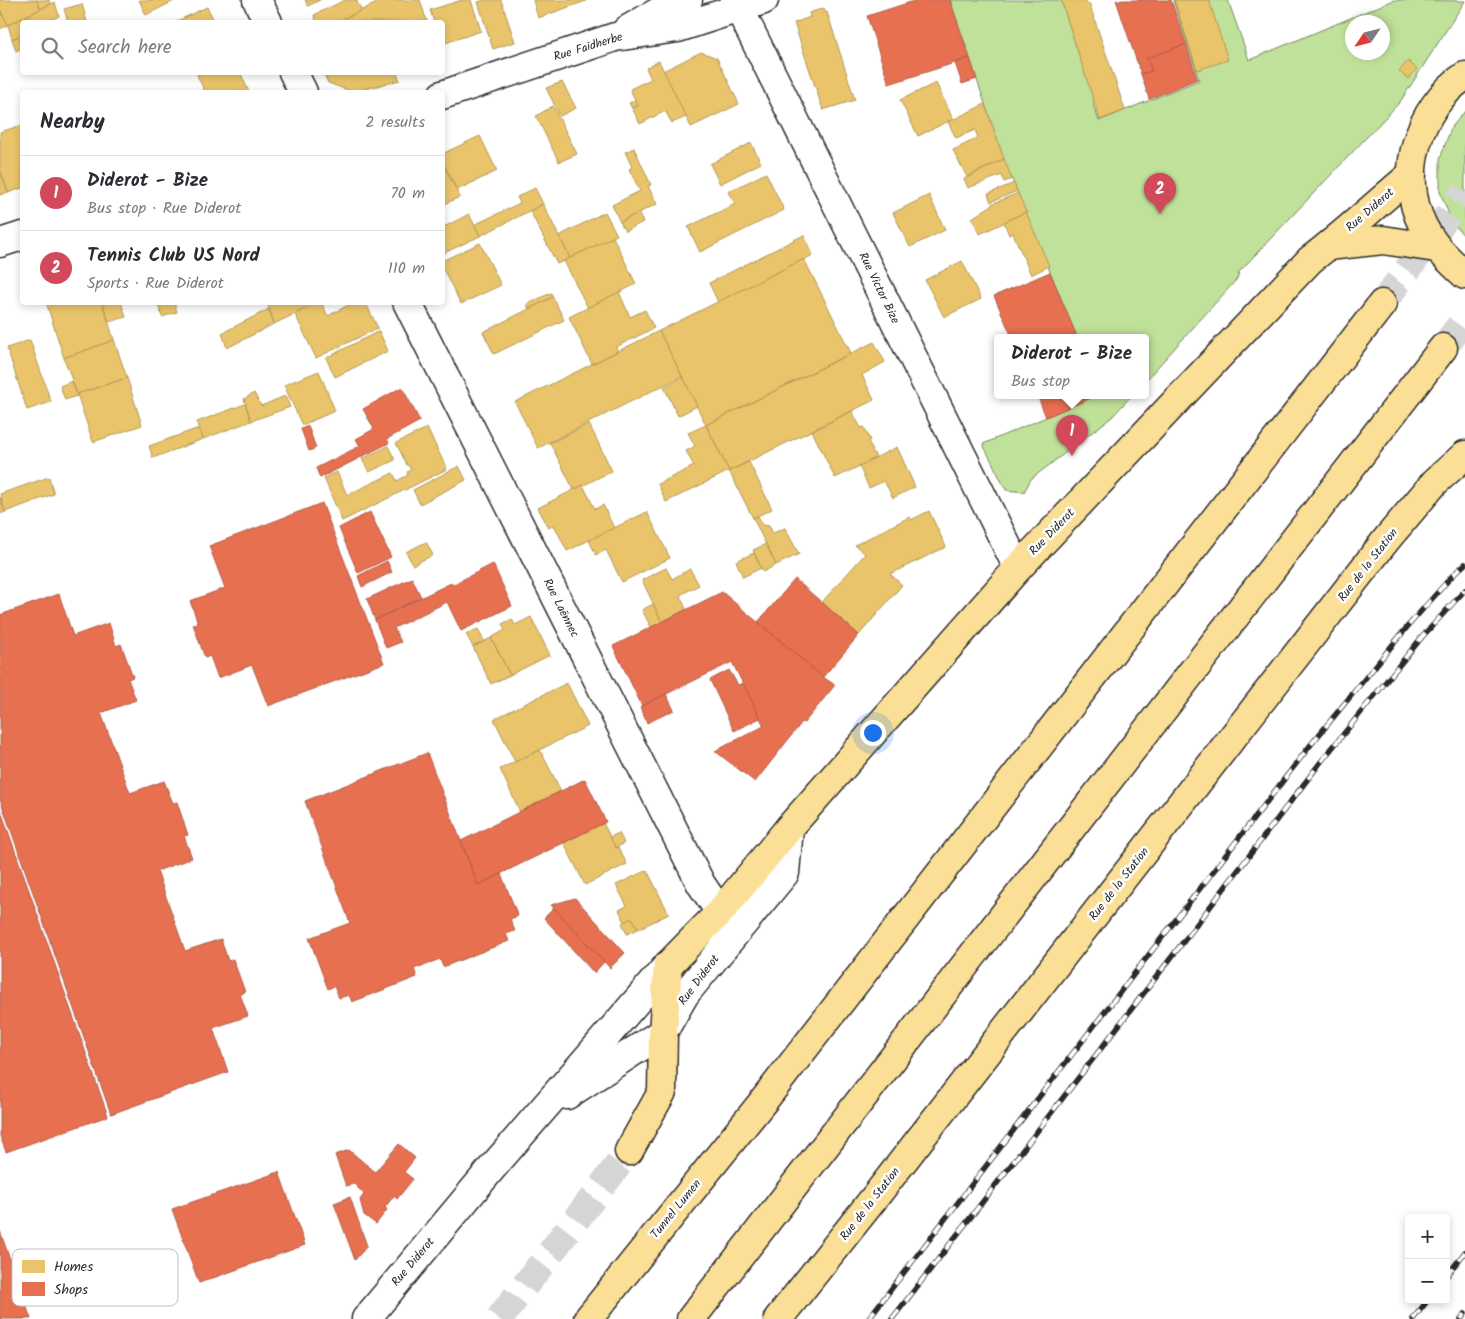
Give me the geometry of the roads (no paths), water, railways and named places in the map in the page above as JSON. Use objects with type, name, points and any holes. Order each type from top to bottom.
[{"type":"main road","points":[[1465,76],[1453,84],[1431,110],[1416,140],[1412,174],[1414,200],[1422,225],[1436,248],[1465,275]]},
{"type":"main road","name":"Rue Diderot","points":[[668,965],[720,912],[789,828],[1018,568],[1310,260],[1412,174]]},
{"type":"main road","name":"Rue Diderot","points":[[1328,246],[1383,240],[1436,248]]},
{"type":"main road","name":"Tunnel Lumen","points":[[588,1319],[765,1100],[1382,304]]},
{"type":"main road","points":[[691,1319],[1443,348]]},
{"type":"main road","name":"Rue de la Station","points":[[778,1319],[1386,540],[1435,482],[1465,455]]},
{"type":"main road","points":[[629,1151],[662,1092],[663,1032],[668,965]]},
{"type":"street","points":[[257,0],[267,20]]},
{"type":"street","points":[[615,37],[667,7],[688,0]]},
{"type":"street","name":"Rue Faidherbe","points":[[445,94],[615,37],[678,28],[746,3]]},
{"type":"street","name":"Rue Victor Bize","points":[[746,3],[1018,568]]},
{"type":"street","points":[[294,75],[302,90]]},
{"type":"street","points":[[0,243],[20,237]]},
{"type":"street","name":"Rue Laënnec","points":[[409,305],[697,876],[720,912]]},
{"type":"street","name":"Rue Diderot","points":[[539,1114],[663,1032],[685,994],[785,873],[789,828]]},
{"type":"street","name":"Rue Diderot","points":[[366,1319],[485,1175],[668,965]]},
{"type":"tunnel","points":[[1382,304],[1465,192]]},
{"type":"tunnel","points":[[1443,348],[1465,319]]},
{"type":"tunnel","points":[[499,1319],[629,1151]]},
{"type":"railway","points":[[868,1319],[1309,747],[1408,626],[1465,564]]},
{"type":"railway","points":[[892,1319],[1320,763],[1422,637],[1465,590]]},
{"type":"railway","points":[[1450,1272],[1465,1252]]},
{"type":"railway","points":[[1413,1319],[1425,1304]]},
{"type":"railway","points":[[1461,1319],[1465,1314]]},
{"type":"place","name":"Tennis Club US Nord","points":[[1160,214]]},
{"type":"place","name":"Diderot - Bize","points":[[1072,456]]}]
